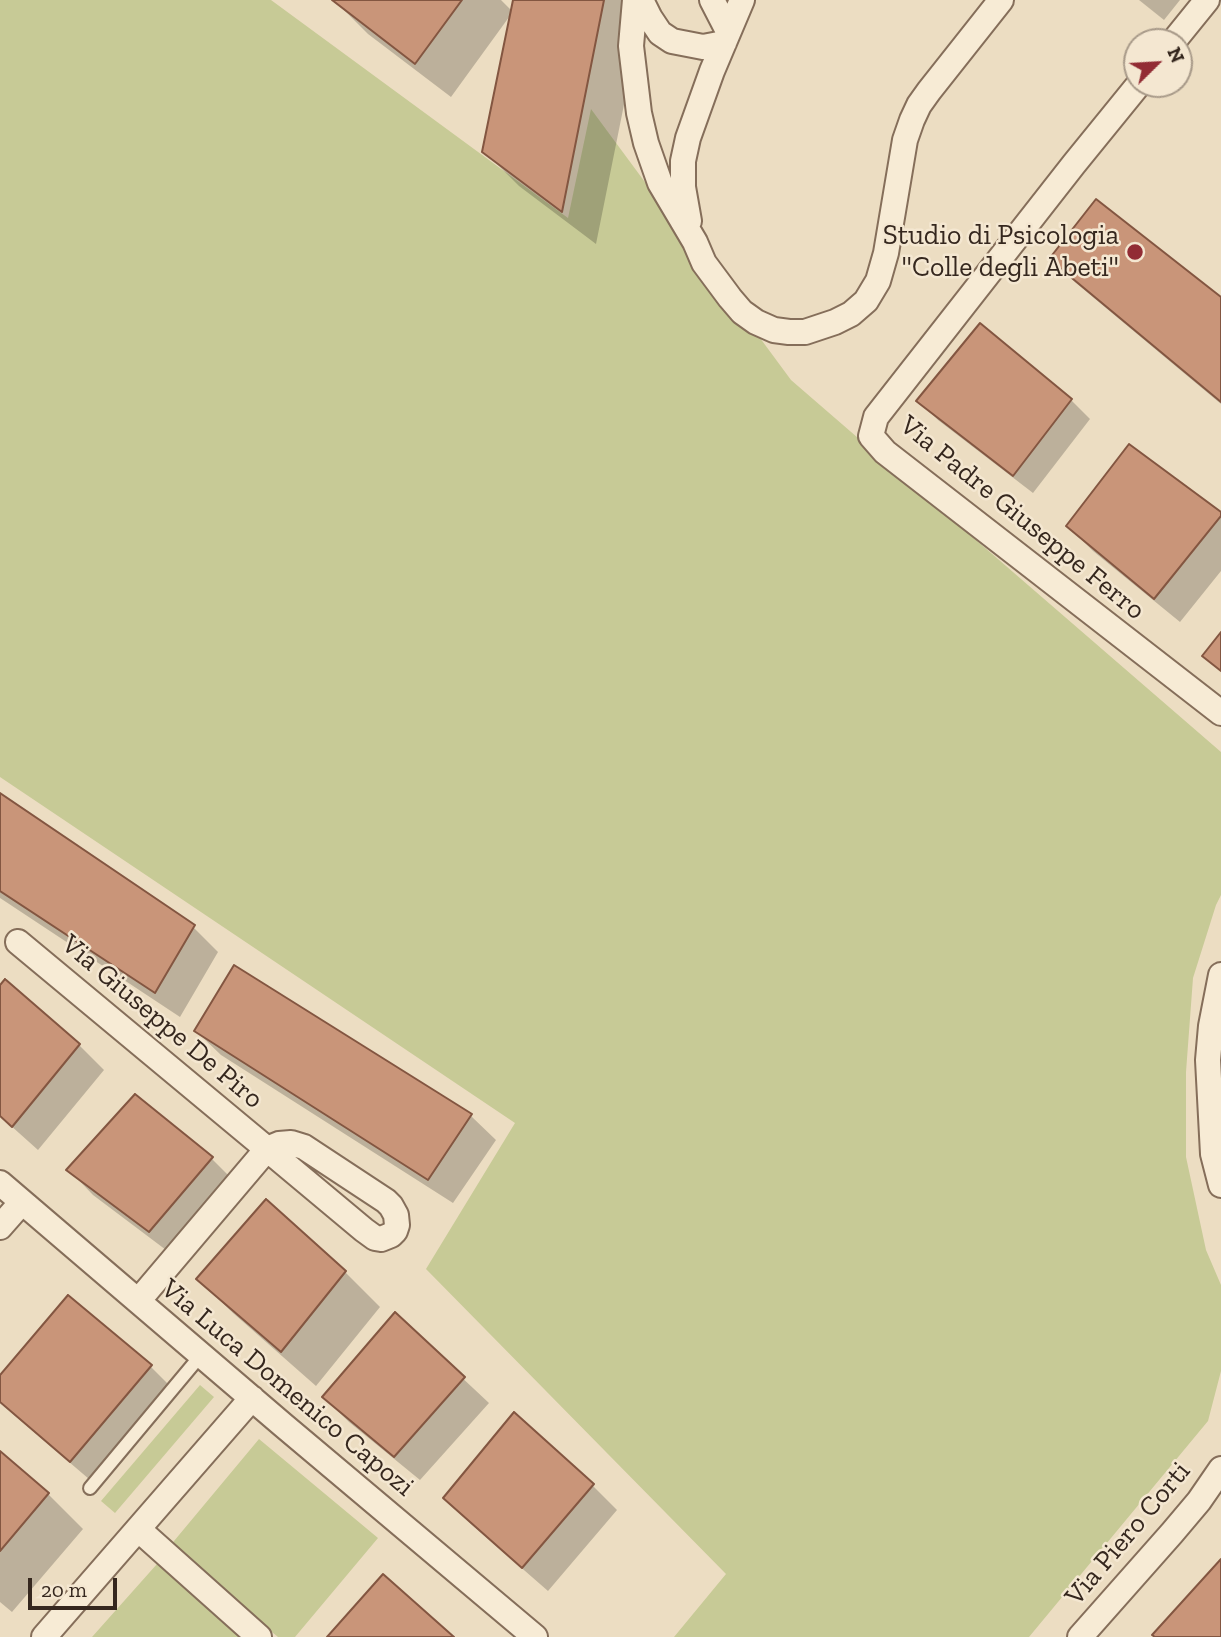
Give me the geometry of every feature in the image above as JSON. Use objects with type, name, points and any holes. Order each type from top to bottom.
[{"type":"street","points":[[635,0],[631,46],[639,113],[660,183],[705,263],[742,312],[774,330],[789,332],[805,332],[835,322],[851,314],[866,301],[878,281],[886,253],[905,140],[912,120],[929,91],[1001,0]]},
{"type":"street","points":[[641,0],[660,33],[672,41],[703,47],[726,37]]},
{"type":"street","points":[[712,0],[726,37]]},
{"type":"street","points":[[695,242],[686,209],[683,161],[688,138],[712,71],[742,0]]},
{"type":"street","points":[[1184,28],[1207,0]]},
{"type":"street","name":"Via Padre Giuseppe Ferro","points":[[1128,98],[876,417],[871,436],[884,452],[1221,713]]},
{"type":"street","name":"Via Giuseppe De Piro","points":[[18,942],[267,1149],[375,1238],[381,1240],[395,1231],[396,1215],[386,1201],[304,1147],[285,1143],[267,1149]]},
{"type":"street","points":[[1221,975],[1211,1026],[1208,1060],[1213,1154],[1221,1185]]},
{"type":"street","points":[[139,1300],[267,1149]]},
{"type":"street","name":"Via Luca Domenico Capozi","points":[[0,1183],[536,1637]]},
{"type":"street","points":[[0,1227],[22,1202]]},
{"type":"street","points":[[44,1637],[252,1398]]},
{"type":"street","name":"Via Piero Corti","points":[[1080,1637],[1185,1517],[1221,1469]]},
{"type":"street","points":[[138,1529],[259,1637]]},
{"type":"lane","points":[[90,1488],[201,1354]]},
{"type":"green space","points":[[0,0],[271,0],[568,218],[591,109],[791,380],[1221,752],[1221,895],[1193,978],[1186,1072],[1186,1157],[1206,1250],[1221,1285],[1221,1371],[1208,1421],[1029,1637],[674,1637],[726,1574],[426,1269],[515,1123],[0,777]]},
{"type":"green space","points":[[200,1385],[214,1397],[115,1513],[101,1501]]},
{"type":"green space","points":[[259,1439],[378,1538],[295,1637],[278,1637],[169,1547]]},
{"type":"green space","points":[[157,1564],[239,1637],[92,1637]]},
{"type":"building","points":[[332,0],[462,0],[415,64]]},
{"type":"building","points":[[513,0],[604,0],[562,212],[482,152]]},
{"type":"building","points":[[1096,199],[1221,297],[1221,402],[1049,259]]},
{"type":"building","points":[[980,323],[1072,399],[1013,476],[916,401]]},
{"type":"building","points":[[1129,444],[1221,512],[1221,516],[1154,599],[1066,526]]},
{"type":"building","points":[[1221,632],[1221,671],[1202,656]]},
{"type":"building","points":[[0,793],[195,925],[155,993],[0,891]]},
{"type":"building","points":[[234,965],[472,1114],[428,1180],[194,1031]]},
{"type":"building","points":[[5,979],[80,1044],[12,1127],[0,1116],[0,985]]},
{"type":"building","points":[[135,1094],[213,1157],[149,1232],[66,1170]]},
{"type":"building","points":[[266,1199],[346,1271],[281,1352],[196,1279]]},
{"type":"building","points":[[68,1295],[152,1365],[70,1462],[0,1402],[0,1375]]},
{"type":"building","points":[[395,1312],[465,1377],[394,1457],[322,1397]]},
{"type":"building","points":[[514,1412],[594,1484],[522,1568],[443,1498]]},
{"type":"building","points":[[0,1451],[49,1493],[0,1551]]},
{"type":"building","points":[[1221,1559],[1221,1637],[1152,1635]]},
{"type":"building","points":[[383,1574],[454,1637],[327,1637]]},
{"type":"place","name":"Studio di Psicologia \"Colle degli Abeti\"","points":[[1135,252]]}]
